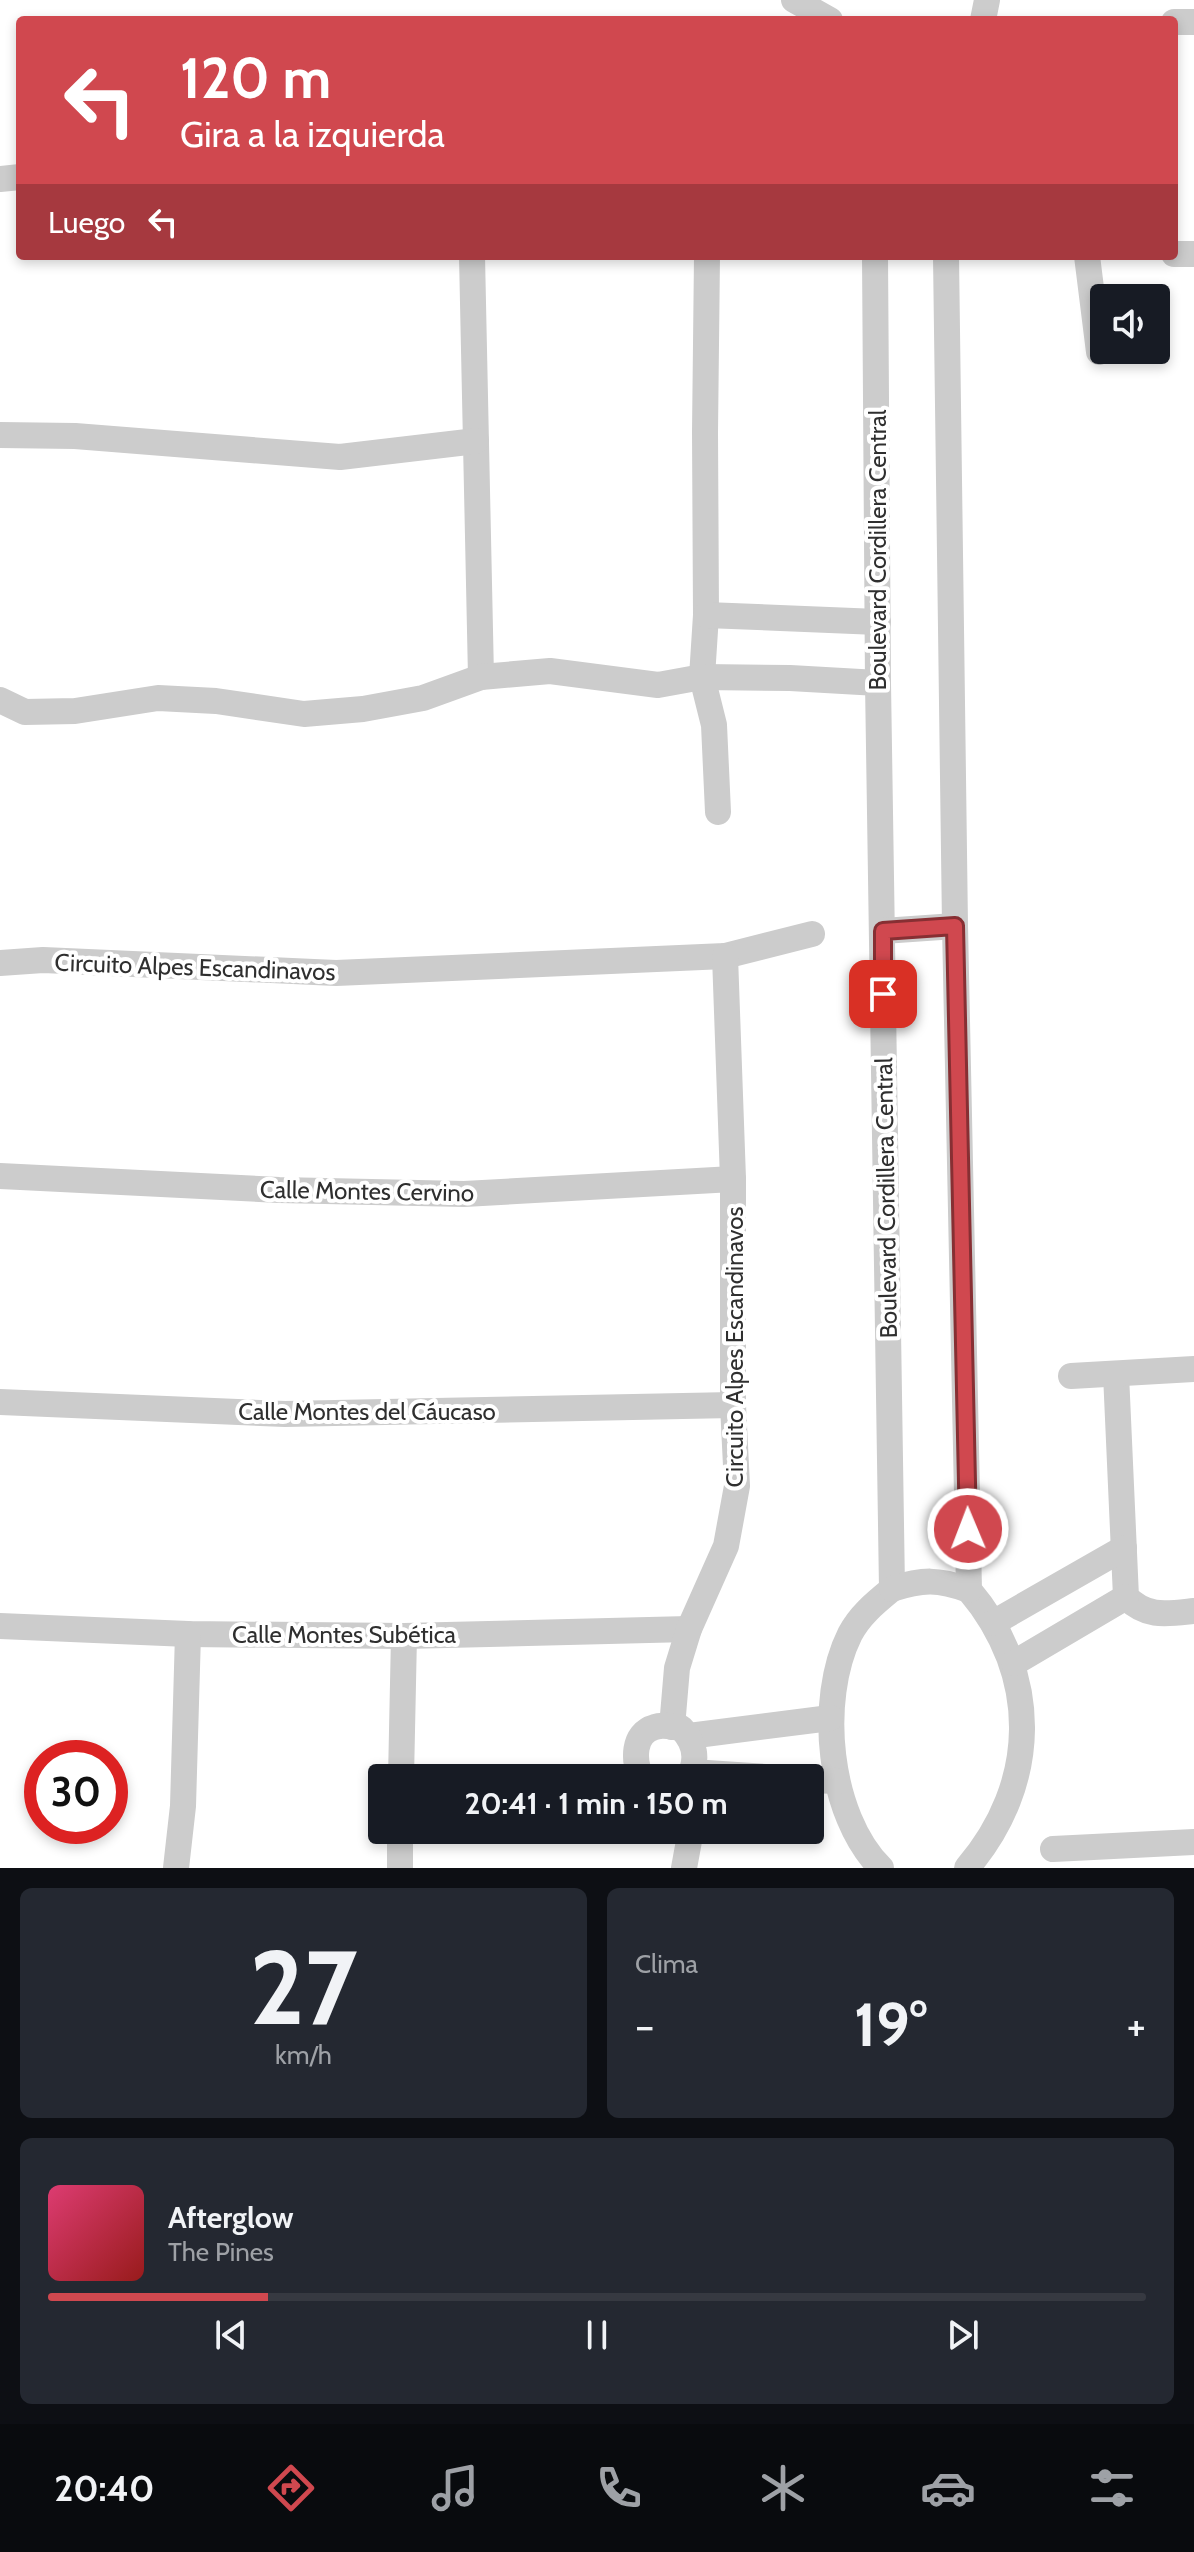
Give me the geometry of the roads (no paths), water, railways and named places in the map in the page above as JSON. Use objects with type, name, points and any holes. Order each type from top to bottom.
[{"type":"street","points":[[794,0],[823,16]]},
{"type":"street","points":[[472,260],[481,677]]},
{"type":"street","points":[[707,260],[706,615],[702,677],[714,725],[718,812]]},
{"type":"street","name":"Boulevard Cordillera Central","points":[[875,260],[878,683],[892,1589]]},
{"type":"street","points":[[946,260],[955,926],[969,1590]]},
{"type":"street","points":[[1088,260],[1090,284]]},
{"type":"street","points":[[0,435],[75,436],[340,457],[476,441]]},
{"type":"street","points":[[706,615],[878,622]]},
{"type":"street","points":[[0,700],[25,712],[75,711],[158,698],[216,701],[304,714],[363,709],[423,698],[481,677],[550,671],[658,685],[702,677],[878,683]]},
{"type":"street","points":[[883,931],[955,926]]},
{"type":"street","name":"Circuito Alpes Escandinavos","points":[[0,963],[43,960],[336,973],[725,956],[812,934]]},
{"type":"street","name":"Circuito Alpes Escandinavos","points":[[693,1764],[694,1747],[680,1731],[677,1668],[689,1629],[726,1546],[737,1486],[733,1405],[733,1179],[725,956]]},
{"type":"street","name":"Calle Montes Cervino","points":[[0,1176],[279,1190],[464,1194],[733,1179]]},
{"type":"street","points":[[1071,1376],[1194,1369]]},
{"type":"street","points":[[1116,1374],[1126,1597],[1138,1609],[1160,1614],[1194,1611]]},
{"type":"street","name":"Calle Montes del Cáucaso","points":[[0,1402],[285,1414],[733,1405]]},
{"type":"street","points":[[993,1623],[1124,1548]]},
{"type":"street","points":[[881,1868],[870,1857],[853,1827],[837,1781],[830,1718],[836,1675],[850,1635],[867,1610],[892,1589],[916,1581],[944,1581],[969,1590],[986,1610],[1014,1663],[1022,1710],[1021,1754],[1009,1803],[988,1844],[967,1868]]},
{"type":"street","points":[[1014,1663],[1126,1597]]},
{"type":"street","name":"Calle Montes Subética","points":[[0,1626],[188,1634],[404,1636],[689,1629]]},
{"type":"street","points":[[176,1868],[183,1806],[188,1634]]},
{"type":"street","points":[[401,1764],[404,1636]]},
{"type":"street","points":[[635,1764],[638,1743],[646,1731],[657,1725],[680,1731],[830,1718]]},
{"type":"street","points":[[824,1781],[837,1781]]},
{"type":"street","points":[[1053,1849],[1121,1857],[1194,1842]]},
{"type":"street","points":[[400,1844],[400,1868]]},
{"type":"street","points":[[684,1868],[688,1844]]}]
